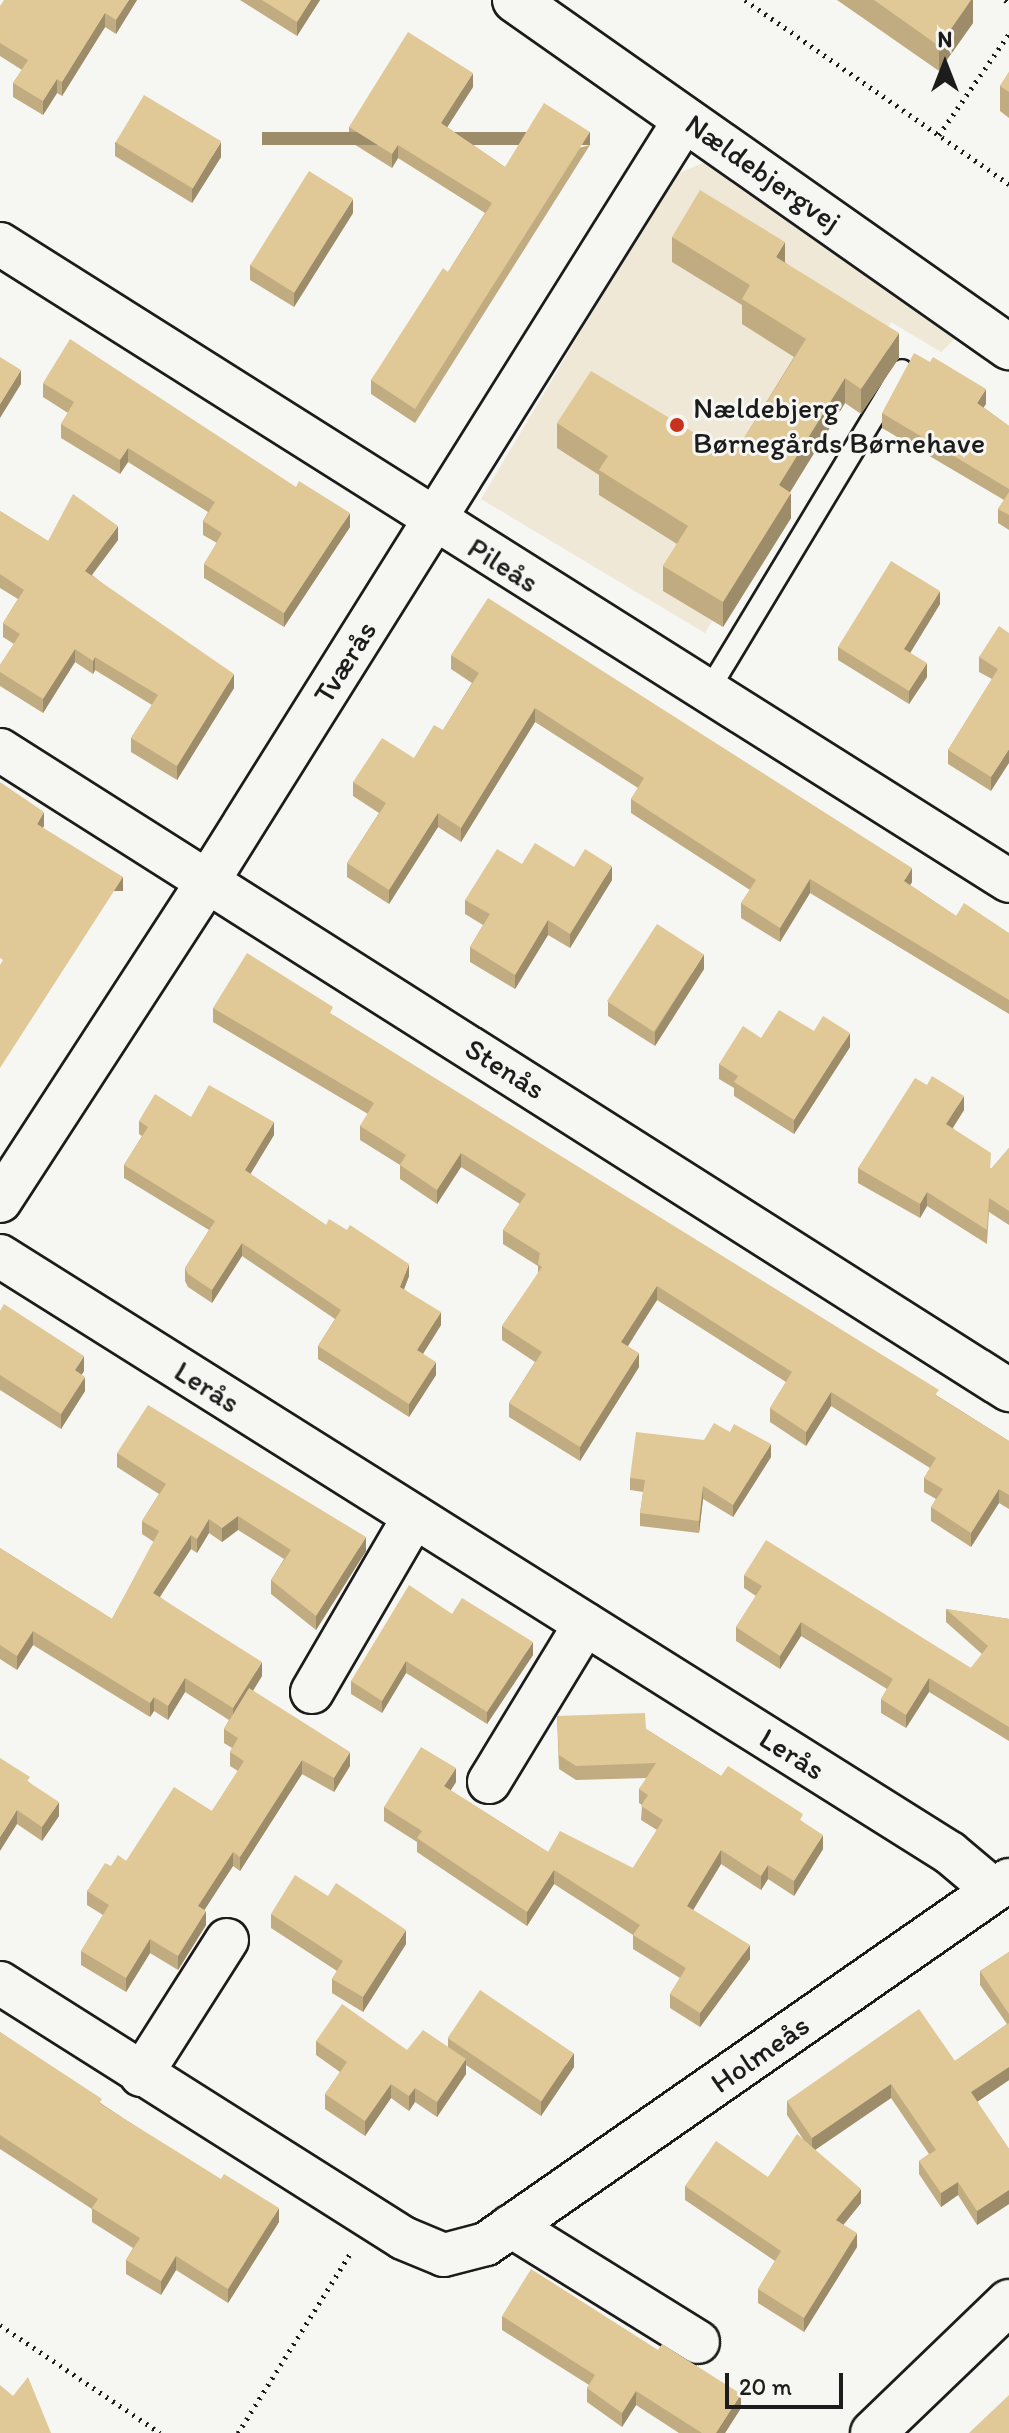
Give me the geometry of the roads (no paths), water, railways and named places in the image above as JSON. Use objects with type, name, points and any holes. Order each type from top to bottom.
[{"type":"street","name":"Nældebjergvej","points":[[515,0],[1009,347]]},
{"type":"street","name":"Tværås","points":[[0,1201],[208,881],[685,119]]},
{"type":"street","name":"Pileås","points":[[0,244],[433,522],[1009,881]]},
{"type":"street","name":"Stenås","points":[[0,750],[1009,1390]]},
{"type":"street","name":"Lerås","points":[[0,1256],[1002,1885]]},
{"type":"street","points":[[312,1692],[414,1517]]},
{"type":"street","points":[[489,1782],[585,1624]]},
{"type":"street","name":"Holmeås","points":[[0,1983],[372,2219],[421,2249],[444,2255],[486,2244],[1002,1885]]},
{"type":"street","points":[[141,2075],[227,1940]]},
{"type":"street","points":[[511,2226],[698,2342]]},
{"type":"street","points":[[873,2433],[1009,2302]]},
{"type":"lane","points":[[707,693],[902,370]]},
{"type":"place","name":"Nældebjerg Børnegårds Børnehave","points":[[677,425]]}]
